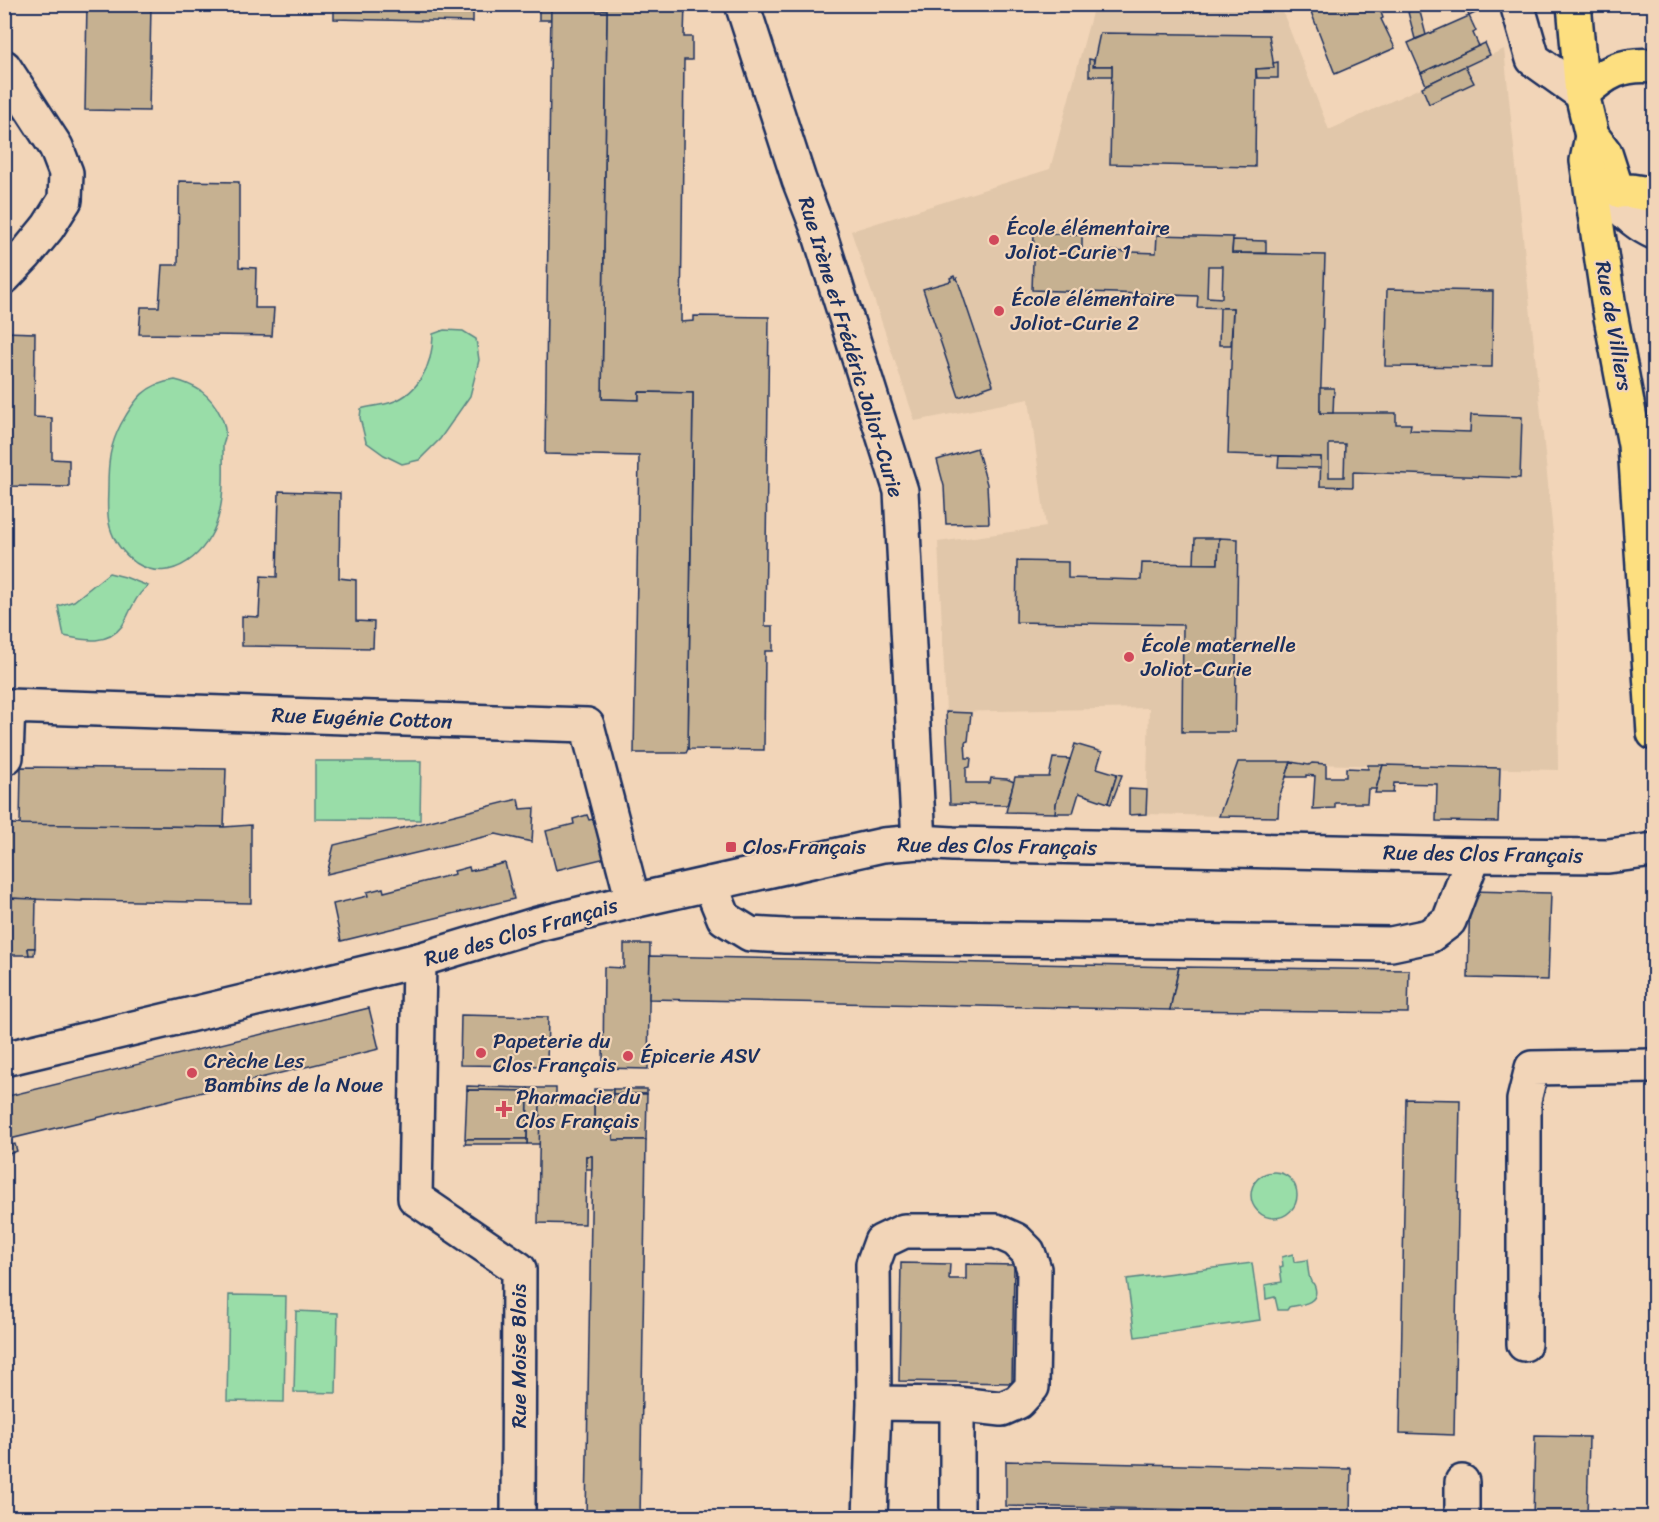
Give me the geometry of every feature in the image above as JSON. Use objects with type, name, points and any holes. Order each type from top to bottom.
[{"type":"main road","points":[[1574,4],[1582,94],[1592,136],[1605,153],[1614,181],[1620,191],[1632,189],[1654,194]]},
{"type":"main road","points":[[1582,94],[1600,77],[1626,66],[1654,66]]},
{"type":"main road","name":"Rue de Villiers","points":[[1592,136],[1587,161],[1609,307],[1635,445],[1654,733]]},
{"type":"street","name":"Rue Irène et Frédéric Joliot-Curie","points":[[742,4],[799,180],[818,230],[901,491],[919,842]]},
{"type":"street","points":[[1517,4],[1533,59],[1582,94]]},
{"type":"street","points":[[4,67],[56,147],[66,173],[65,200],[26,254],[4,277]]},
{"type":"street","points":[[1620,191],[1619,206],[1632,219],[1654,232]]},
{"type":"street","name":"Rue Eugénie Cotton","points":[[4,757],[6,757],[8,706],[587,725],[633,901]]},
{"type":"street","name":"Rue des Clos Français","points":[[4,1059],[419,960],[538,924],[883,845],[919,842],[1608,856],[1654,850]]},
{"type":"street","points":[[710,884],[724,918],[750,934],[1391,944],[1429,936],[1449,921],[1474,855]]},
{"type":"street","name":"Rue Moise Blois","points":[[419,960],[415,1198],[519,1269],[518,1518]]},
{"type":"street","points":[[1524,1344],[1524,1100],[1532,1068],[1654,1066]]},
{"type":"street","points":[[870,1518],[874,1403],[873,1264],[881,1242],[904,1231],[996,1231],[1016,1240],[1028,1252],[1034,1269],[1032,1387],[1018,1402],[1002,1409],[957,1404],[874,1403]]},
{"type":"street","points":[[957,1404],[957,1518]]},
{"type":"street","points":[[1462,1482],[1462,1518]]},
{"type":"shaded area","points":[[1094,5],[1280,5],[1329,130],[1504,49],[1556,563],[1558,770],[1238,762],[1219,816],[1146,814],[1149,708],[946,712],[938,542],[1046,527],[1029,399],[915,421],[851,231],[1050,169]]},
{"type":"green space","points":[[444,330],[463,331],[476,339],[479,360],[470,396],[440,439],[419,460],[402,464],[366,442],[360,418],[361,409],[397,400],[415,387],[427,368],[433,334]]},
{"type":"green space","points":[[175,380],[201,391],[221,415],[225,431],[223,491],[213,531],[198,553],[175,568],[149,569],[136,563],[124,552],[114,538],[110,527],[107,506],[110,454],[117,432],[136,400],[148,389]]},
{"type":"green space","points":[[109,573],[148,586],[138,597],[122,626],[109,637],[102,639],[87,640],[64,636],[58,606],[74,601]]},
{"type":"green space","points":[[315,761],[421,761],[420,820],[315,819]]},
{"type":"green space","points":[[1274,1172],[1283,1173],[1290,1179],[1296,1186],[1296,1204],[1290,1211],[1283,1217],[1274,1218],[1265,1217],[1258,1211],[1252,1204],[1251,1195],[1252,1186],[1258,1179],[1265,1173]]},
{"type":"green space","points":[[1293,1254],[1294,1262],[1307,1260],[1309,1277],[1315,1287],[1315,1297],[1308,1303],[1289,1307],[1287,1310],[1278,1310],[1275,1297],[1266,1299],[1265,1285],[1282,1282],[1280,1267],[1283,1266],[1282,1257]]},
{"type":"green space","points":[[1252,1263],[1260,1320],[1135,1337],[1127,1279]]},
{"type":"green space","points":[[229,1295],[286,1296],[284,1402],[227,1401]]},
{"type":"green space","points":[[296,1311],[338,1313],[336,1393],[294,1392]]},
{"type":"building","points":[[87,4],[151,4],[149,111],[85,110]]},
{"type":"building","points":[[334,4],[473,4],[473,22],[334,19]]},
{"type":"building","points":[[539,4],[685,4],[684,37],[692,37],[692,60],[684,60],[681,322],[694,321],[694,316],[769,317],[765,626],[773,626],[773,651],[765,651],[764,750],[688,749],[693,393],[639,392],[639,400],[602,399],[607,10],[551,9],[551,20],[539,20]]},
{"type":"building","points":[[1308,4],[1378,4],[1383,18],[1381,19],[1395,48],[1335,74]]},
{"type":"building","points":[[1464,4],[1494,4],[1469,16]]},
{"type":"building","points":[[1419,8],[1426,35],[1415,39],[1408,12]]},
{"type":"building","points":[[551,9],[607,10],[602,399],[639,400],[639,392],[693,393],[688,749],[686,753],[634,753],[639,456],[545,454]]},
{"type":"building","points":[[1469,16],[1476,31],[1473,33],[1479,46],[1421,73],[1408,43]]},
{"type":"building","points":[[1100,33],[1269,35],[1274,68],[1256,69],[1255,167],[1110,164],[1112,66],[1093,66]]},
{"type":"building","points":[[1485,43],[1490,55],[1426,85],[1421,73]]},
{"type":"building","points":[[1089,59],[1094,60],[1093,66],[1112,66],[1112,76],[1089,76]]},
{"type":"building","points":[[1278,62],[1278,78],[1257,78],[1256,69],[1274,68],[1273,63]]},
{"type":"building","points":[[1465,66],[1474,83],[1429,104],[1422,87]]},
{"type":"building","points":[[179,181],[239,182],[239,267],[256,268],[255,308],[274,308],[272,336],[139,334],[141,307],[159,307],[162,265],[178,265]]},
{"type":"building","points":[[1034,233],[1082,235],[1082,250],[1156,253],[1157,235],[1233,237],[1232,253],[1325,255],[1320,413],[1396,413],[1396,424],[1411,424],[1410,430],[1470,432],[1471,415],[1522,417],[1520,478],[1353,472],[1353,487],[1320,486],[1321,457],[1228,454],[1233,308],[1197,307],[1198,296],[1032,290]],"holes":[[[1208,266],[1223,266],[1222,298],[1207,297]],[[1329,444],[1345,444],[1344,477],[1329,477]]]},
{"type":"building","points":[[1233,240],[1266,241],[1266,253],[1232,253]]},
{"type":"building","points":[[954,276],[955,279],[957,278],[993,385],[959,397],[923,289],[951,281],[950,278]]},
{"type":"building","points":[[1387,289],[1493,291],[1492,367],[1385,366]]},
{"type":"building","points":[[1220,308],[1233,308],[1231,345],[1219,345]]},
{"type":"building","points":[[4,332],[35,333],[34,417],[52,418],[52,459],[69,460],[69,487],[4,486]]},
{"type":"building","points":[[1320,388],[1334,388],[1333,413],[1320,413]]},
{"type":"building","points":[[977,448],[987,484],[989,523],[946,524],[944,486],[937,460]]},
{"type":"building","points":[[1279,456],[1321,457],[1321,468],[1278,467]]},
{"type":"building","points":[[279,491],[340,493],[339,578],[356,580],[356,621],[374,622],[373,648],[242,646],[242,616],[259,617],[261,576],[277,577]]},
{"type":"building","points":[[1195,538],[1219,538],[1218,564],[1194,564]]},
{"type":"building","points":[[1219,538],[1238,539],[1235,732],[1182,732],[1183,625],[1016,622],[1017,561],[1068,562],[1068,578],[1141,580],[1142,563],[1218,564]]},
{"type":"building","points":[[946,712],[971,713],[968,741],[965,742],[966,758],[971,758],[970,767],[966,768],[966,783],[990,783],[991,778],[1014,782],[1007,805],[950,804]]},
{"type":"building","points":[[1075,744],[1102,752],[1097,768],[1117,774],[1108,803],[1079,793],[1073,813],[1055,813],[1056,803]]},
{"type":"building","points":[[1053,758],[1070,759],[1055,813],[1006,812],[1015,777],[1049,777]]},
{"type":"building","points":[[1238,762],[1291,762],[1279,798],[1278,817],[1219,816]]},
{"type":"building","points":[[1291,762],[1309,765],[1312,763],[1326,764],[1326,777],[1346,777],[1346,768],[1368,769],[1368,765],[1383,765],[1376,789],[1368,789],[1367,803],[1335,803],[1335,808],[1313,809],[1315,776],[1286,777]]},
{"type":"building","points":[[1383,765],[1500,768],[1498,822],[1436,821],[1437,784],[1394,783],[1393,793],[1375,793]]},
{"type":"building","points":[[21,767],[226,769],[224,827],[20,825]]},
{"type":"building","points":[[1117,774],[1122,775],[1111,804],[1108,803]]},
{"type":"building","points":[[1129,789],[1147,790],[1146,814],[1129,815]]},
{"type":"building","points":[[518,799],[520,809],[534,808],[532,842],[496,834],[327,874],[334,845]]},
{"type":"building","points":[[587,815],[589,820],[599,818],[610,857],[556,870],[546,831],[574,824],[573,819]]},
{"type":"building","points":[[4,824],[224,827],[251,825],[251,903],[4,898]]},
{"type":"building","points":[[505,863],[514,899],[341,941],[333,904],[368,896],[367,892],[383,888],[384,892],[455,874],[454,871],[469,867],[470,871]]},
{"type":"building","points":[[1470,891],[1551,893],[1548,980],[1468,978]]},
{"type":"building","points":[[4,898],[36,899],[35,948],[28,948],[29,955],[4,955]]},
{"type":"building","points":[[624,944],[650,944],[648,1069],[603,1068],[604,967],[624,968]]},
{"type":"building","points":[[28,948],[35,948],[34,955],[29,955]]},
{"type":"building","points":[[650,956],[1179,967],[1170,1010],[649,999]]},
{"type":"building","points":[[1179,967],[1409,970],[1408,1013],[1170,1010]]},
{"type":"building","name":"Crèche Les Bambins de la Noue","points":[[369,1008],[379,1049],[10,1139],[4,1117],[4,1097]]},
{"type":"building","points":[[461,1015],[548,1017],[547,1066],[460,1065]]},
{"type":"building","points":[[467,1086],[528,1088],[528,1091],[467,1090]]},
{"type":"building","points":[[528,1088],[556,1088],[556,1101],[528,1101]]},
{"type":"building","points":[[594,1089],[613,1089],[612,1102],[594,1102]]},
{"type":"building","points":[[613,1089],[647,1089],[647,1094],[613,1094]]},
{"type":"building","points":[[467,1090],[528,1091],[527,1139],[465,1139]]},
{"type":"building","points":[[613,1094],[647,1094],[646,1140],[613,1140],[613,1130],[594,1129],[594,1102],[612,1102]]},
{"type":"building","points":[[556,1096],[594,1097],[594,1102],[556,1101]]},
{"type":"building","points":[[1406,1099],[1460,1100],[1454,1435],[1400,1433]]},
{"type":"building","points":[[528,1101],[540,1101],[540,1144],[527,1144]]},
{"type":"building","points":[[540,1101],[594,1102],[594,1129],[613,1130],[613,1140],[646,1140],[640,1518],[586,1518],[592,1156],[586,1156],[585,1224],[538,1223]]},
{"type":"building","points":[[4,1123],[10,1145],[15,1144],[17,1151],[4,1156]]},
{"type":"building","points":[[466,1139],[527,1139],[527,1144],[465,1144]]},
{"type":"building","points":[[586,1156],[592,1156],[592,1169],[586,1169]]},
{"type":"building","points":[[901,1263],[950,1264],[949,1279],[966,1279],[966,1264],[1014,1265],[1012,1383],[899,1381]]},
{"type":"building","points":[[1535,1436],[1589,1437],[1587,1518],[1533,1518]]},
{"type":"building","points":[[1006,1461],[1349,1469],[1349,1467],[1351,1468],[1350,1513],[1006,1506]]},
{"type":"place","name":"École élémentaire Joliot-Curie 1","points":[[994,240]]},
{"type":"place","name":"École élémentaire Joliot-Curie 2","points":[[999,311]]},
{"type":"place","name":"École maternelle Joliot-Curie","points":[[1129,657]]},
{"type":"place","name":"Clos Français","points":[[731,847]]},
{"type":"place","name":"Papeterie du Clos Français","points":[[481,1053]]},
{"type":"place","name":"Épicerie ASV","points":[[628,1056]]},
{"type":"place","name":"Crèche Les Bambins de la Noue","points":[[192,1073]]},
{"type":"place","name":"Pharmacie du Clos Français","points":[[504,1109]]}]
